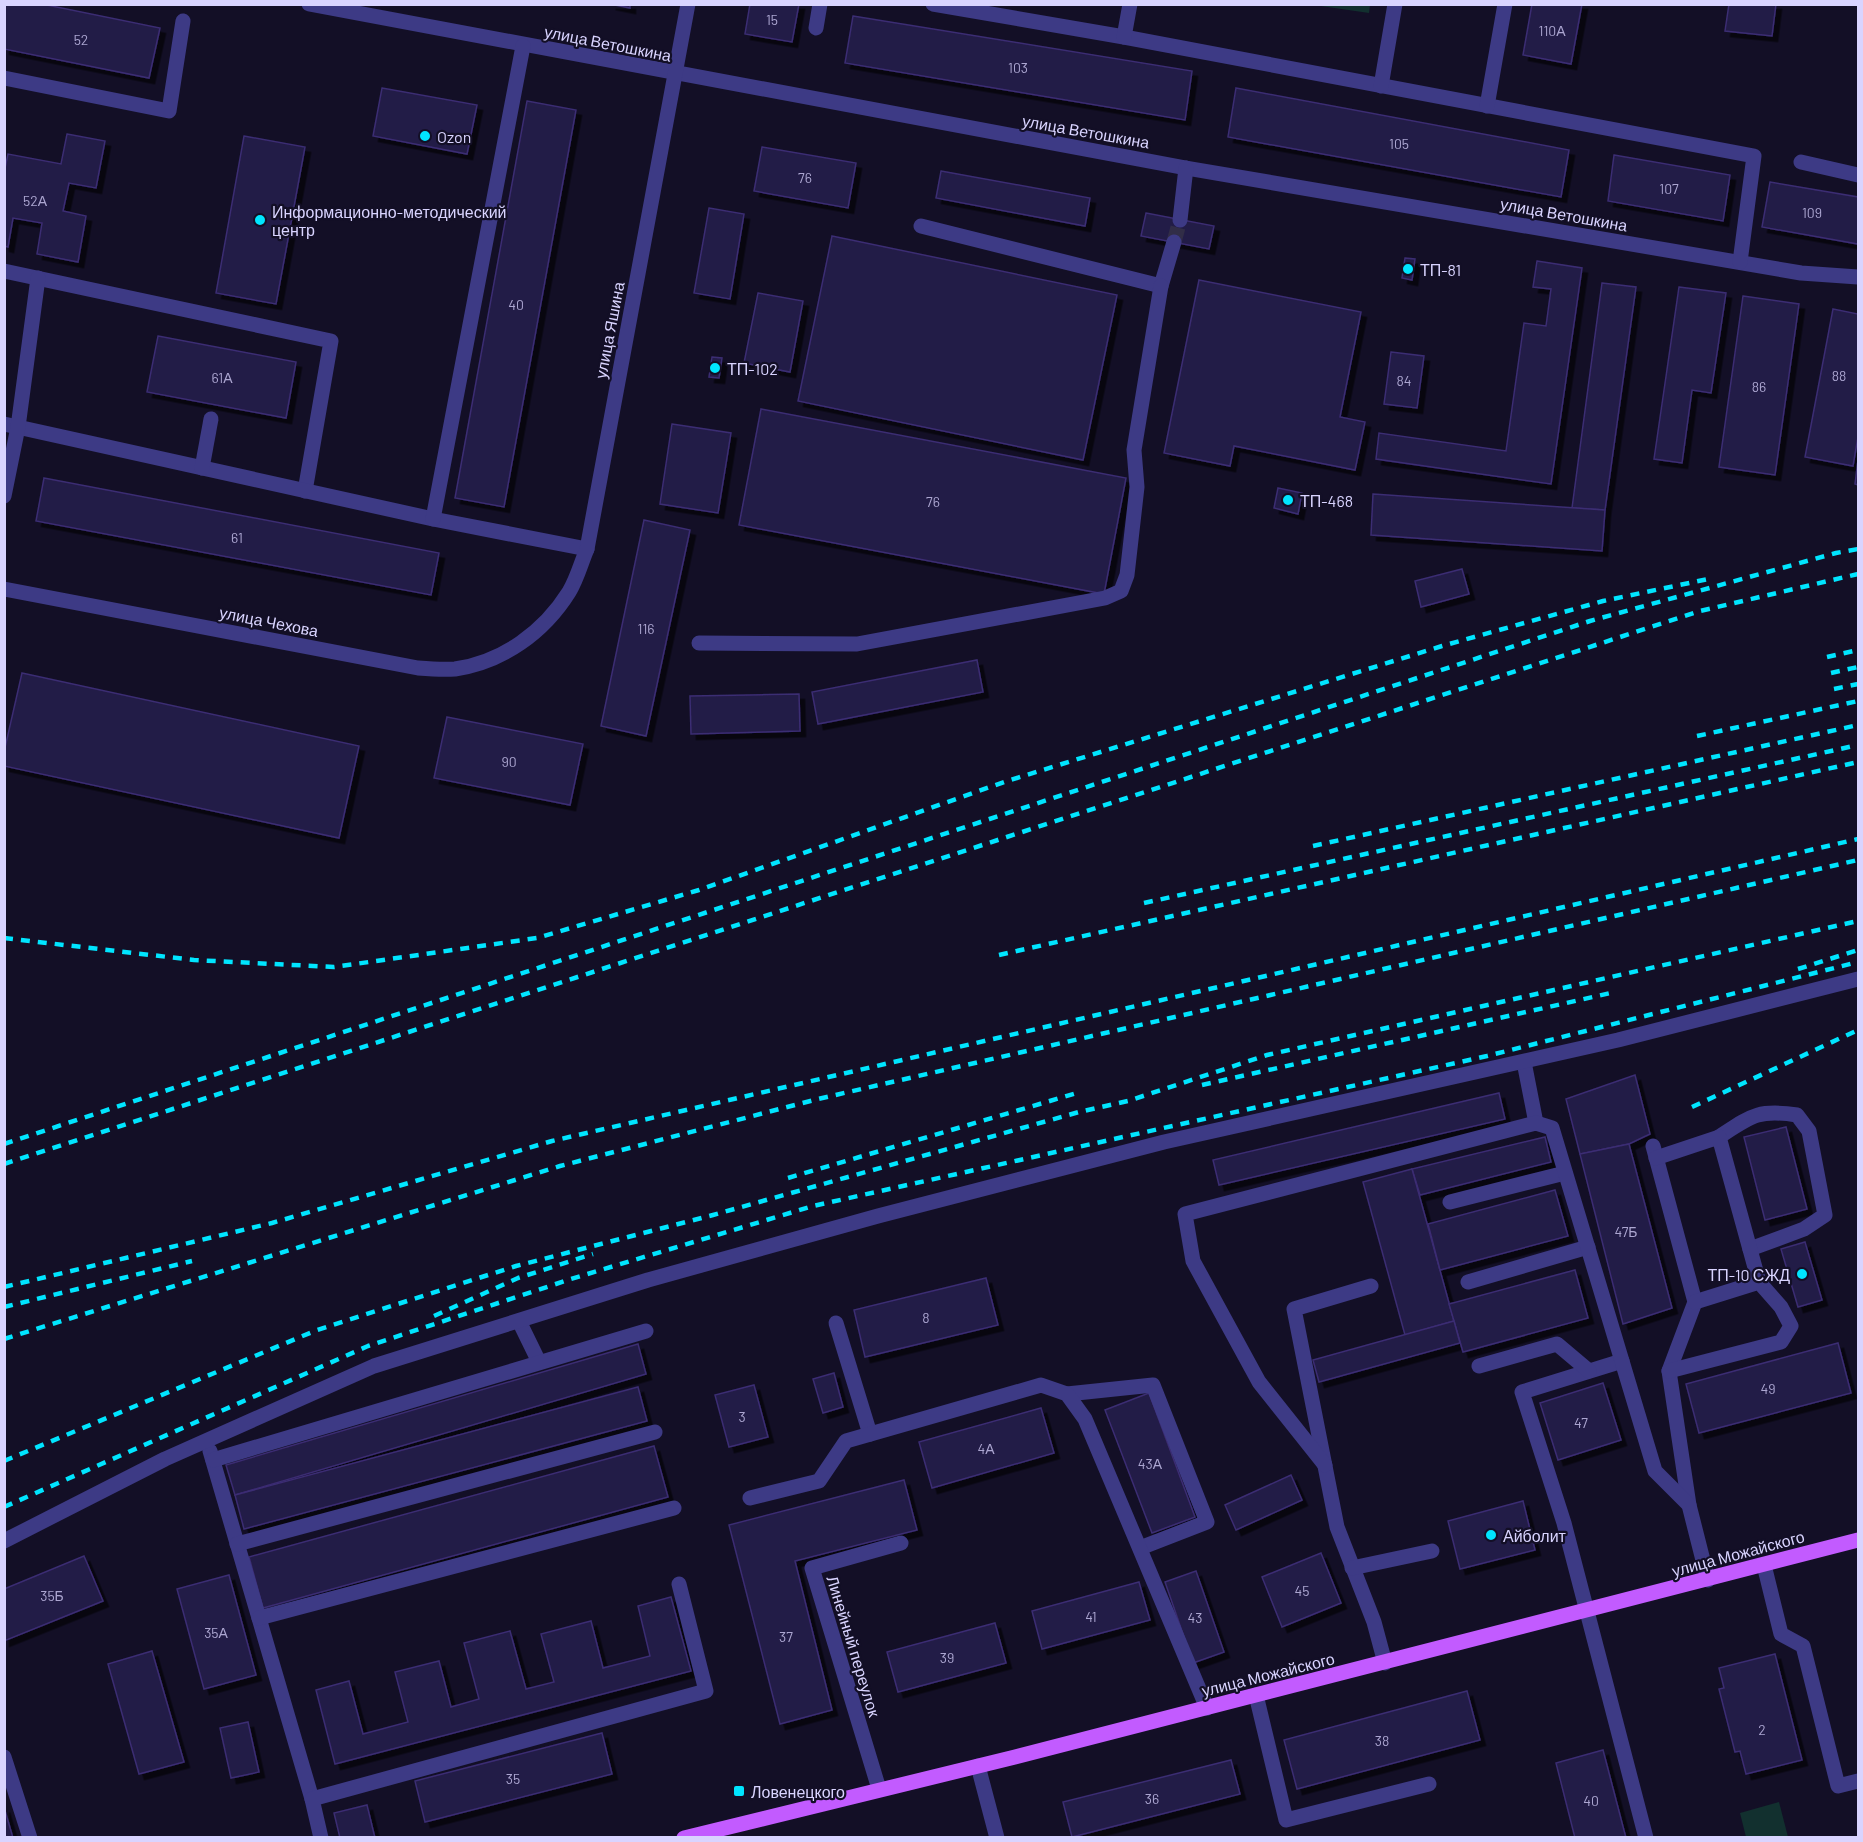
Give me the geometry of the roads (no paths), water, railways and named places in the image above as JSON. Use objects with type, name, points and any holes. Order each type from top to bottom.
[{"type":"main road","name":"улица Можайского","points":[[684,1838],[1385,1663],[1858,1540]]},
{"type":"street","name":"улица Ветошкина","points":[[309,4],[523,46],[1186,168],[1801,273],[1858,276]]},
{"type":"street","name":"улица Яшина","points":[[523,643],[550,619],[571,590],[587,549],[688,4]]},
{"type":"street","points":[[816,28],[820,4]]},
{"type":"street","points":[[933,4],[1124,37],[1754,156],[1740,262]]},
{"type":"street","points":[[1124,37],[1130,4]]},
{"type":"street","points":[[1381,86],[1395,4]]},
{"type":"street","points":[[1487,106],[1505,4]]},
{"type":"street","points":[[4,78],[169,111],[183,21]]},
{"type":"street","points":[[433,519],[523,46]]},
{"type":"street","points":[[1801,162],[1858,176]]},
{"type":"street","points":[[1180,220],[1186,168]]},
{"type":"street","points":[[921,226],[1161,286]]},
{"type":"street","points":[[699,643],[857,644],[1105,598],[1121,591],[1127,575],[1137,487],[1134,450],[1161,286],[1174,242]]},
{"type":"street","points":[[4,271],[331,341],[305,491]]},
{"type":"street","points":[[4,496],[11,425],[38,278]]},
{"type":"street","points":[[202,468],[211,419]]},
{"type":"street","points":[[11,425],[433,519],[587,549]]},
{"type":"street","name":"улица Чехова","points":[[4,589],[418,668],[463,667],[489,660],[523,643]]},
{"type":"street","points":[[4,1540],[207,1440],[374,1366],[694,1267],[1130,1151],[1524,1062],[1858,980]]},
{"type":"street","points":[[1524,1062],[1536,1123]]},
{"type":"street","points":[[1708,1580],[1689,1505],[1669,1371],[1695,1302],[1654,1152],[1719,1137],[1750,1116],[1772,1111],[1797,1115],[1809,1131],[1825,1215],[1804,1229],[1750,1249]]},
{"type":"street","points":[[1324,1465],[1259,1382],[1193,1261],[1185,1214],[1536,1123],[1552,1128],[1655,1471],[1689,1505]]},
{"type":"street","points":[[1669,1371],[1781,1342],[1791,1326],[1780,1307],[1759,1282],[1719,1137]]},
{"type":"street","points":[[1450,1202],[1565,1173]]},
{"type":"street","points":[[1468,1282],[1588,1247]]},
{"type":"street","points":[[1695,1302],[1759,1282]]},
{"type":"street","points":[[1371,1286],[1294,1309],[1336,1527],[1374,1622],[1385,1663]]},
{"type":"street","points":[[519,1321],[539,1362]]},
{"type":"street","points":[[836,1323],[870,1434]]},
{"type":"street","points":[[213,1460],[646,1330]]},
{"type":"street","points":[[1479,1366],[1557,1344],[1589,1371]]},
{"type":"street","points":[[1622,1361],[1522,1392],[1564,1523],[1646,1838]]},
{"type":"street","points":[[750,1498],[819,1481],[846,1441],[1041,1385],[1067,1394],[1153,1385],[1207,1522],[1140,1548]]},
{"type":"street","points":[[1067,1394],[1085,1419],[1207,1708]]},
{"type":"street","points":[[237,1544],[655,1432]]},
{"type":"street","points":[[207,1440],[312,1799],[321,1838]]},
{"type":"street","points":[[259,1618],[674,1508]]},
{"type":"street","name":"Линейный переулок","points":[[879,1789],[812,1568],[901,1543]]},
{"type":"street","points":[[1352,1568],[1432,1551]]},
{"type":"street","points":[[1764,1565],[1781,1634],[1803,1646],[1838,1786],[1858,1780]]},
{"type":"street","points":[[312,1799],[706,1691],[679,1584]]},
{"type":"street","points":[[1256,1695],[1286,1820],[1429,1784]]},
{"type":"street","points":[[4,1757],[30,1838]]},
{"type":"street","points":[[978,1766],[997,1838]]},
{"type":"tunnel","points":[[1174,242],[1180,220]]},
{"type":"railway","points":[[4,1144],[1590,621],[1836,553],[1858,549]]},
{"type":"railway","points":[[4,1164],[1700,611],[1858,574]]},
{"type":"railway","points":[[4,938],[194,960],[334,967],[537,938],[699,890],[1004,782],[1442,646],[1603,601],[1713,578]]},
{"type":"railway","points":[[1827,657],[1858,650]]},
{"type":"railway","points":[[1831,673],[1858,667]]},
{"type":"railway","points":[[1834,689],[1858,684]]},
{"type":"railway","points":[[1697,736],[1858,701]]},
{"type":"railway","points":[[1313,846],[1858,725]]},
{"type":"railway","points":[[1144,903],[1858,745]]},
{"type":"railway","points":[[999,955],[1858,762]]},
{"type":"railway","points":[[4,1287],[272,1223],[552,1141],[1858,839]]},
{"type":"railway","points":[[4,1339],[560,1166],[818,1099],[1858,860]]},
{"type":"railway","points":[[4,1461],[317,1330],[516,1266],[713,1215],[1079,1112],[1128,1101],[1267,1055],[1858,921]]},
{"type":"railway","points":[[1798,969],[1858,950]]},
{"type":"railway","points":[[4,1507],[368,1346],[571,1279],[813,1206],[1487,1056],[1858,962]]},
{"type":"railway","points":[[1202,1085],[1615,992]]},
{"type":"railway","points":[[1692,1107],[1858,1030]]},
{"type":"railway","points":[[788,1178],[1077,1093]]},
{"type":"railway","points":[[434,1316],[518,1278],[593,1254]]},
{"type":"railway","points":[[4,1307],[192,1261]]},
{"type":"place","name":"Ozon","points":[[425,136]]},
{"type":"place","name":"Информационно-методический центр","points":[[260,220]]},
{"type":"place","name":"ТП-81","points":[[1408,269]]},
{"type":"place","name":"ТП-102","points":[[715,368]]},
{"type":"place","name":"ТП-468","points":[[1288,500]]},
{"type":"place","name":"ТП-10 СЖД","points":[[1802,1274]]},
{"type":"place","name":"Айболит","points":[[1491,1535]]},
{"type":"place","name":"Ловенецкого","points":[[739,1791]]}]
